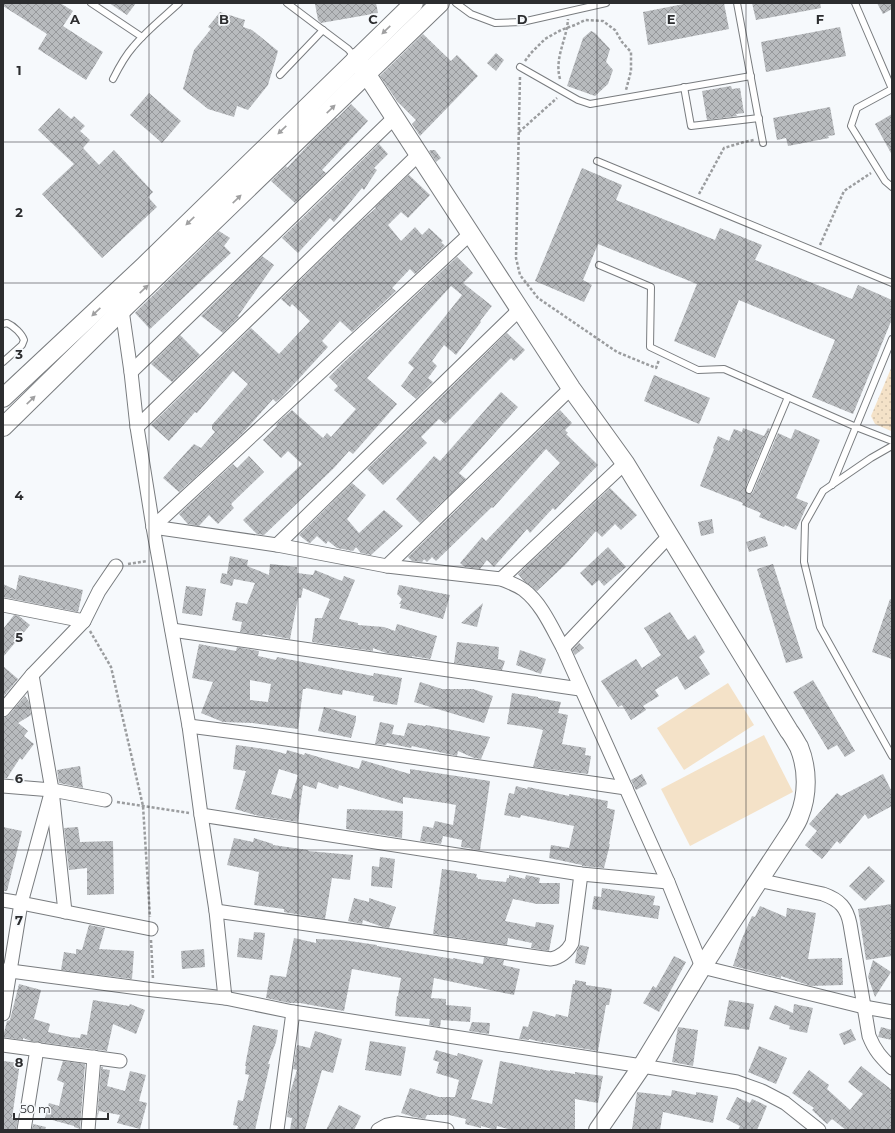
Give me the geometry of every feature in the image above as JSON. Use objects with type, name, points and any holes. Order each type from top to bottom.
[{"type":"street","points":[[3,398],[118,291],[414,3]]},
{"type":"street","points":[[3,427],[440,3]]},
{"type":"street","points":[[356,58],[571,388],[625,464],[790,731],[804,764],[806,782],[805,800],[799,818],[702,967],[642,1066],[598,1130]]},
{"type":"street","points":[[131,372],[394,118]]},
{"type":"street","points":[[137,427],[419,154]]},
{"type":"street","points":[[153,527],[470,234]]},
{"type":"street","points":[[118,291],[153,527],[189,726],[216,911],[225,998]]},
{"type":"street","points":[[277,545],[520,310]]},
{"type":"street","points":[[387,566],[571,388]]},
{"type":"street","points":[[501,579],[625,464]]},
{"type":"street","points":[[153,527],[277,545],[387,566],[501,579],[514,584],[523,590],[534,599],[563,648],[580,689],[668,882],[702,967]]},
{"type":"street","points":[[563,648],[670,536]]},
{"type":"street","points":[[3,710],[32,675],[84,621],[98,591],[116,566]]},
{"type":"street","points":[[3,606],[84,621]]},
{"type":"street","points":[[172,630],[580,689]]},
{"type":"street","points":[[32,675],[52,790],[65,912]]},
{"type":"street","points":[[189,726],[626,788]]},
{"type":"street","points":[[3,786],[52,790],[105,800]]},
{"type":"street","points":[[3,1014],[7,971],[21,903],[52,790]]},
{"type":"street","points":[[201,815],[582,874],[668,882]]},
{"type":"street","points":[[216,911],[551,959],[558,958],[564,954],[569,949],[572,942],[582,874]]},
{"type":"street","points":[[758,880],[823,894],[832,897],[842,905],[848,916],[869,1036],[873,1047],[892,1068]]},
{"type":"street","points":[[3,900],[151,929]]},
{"type":"street","points":[[702,967],[864,1007],[892,1012]]},
{"type":"street","points":[[7,971],[225,998],[293,1012],[737,1082],[762,1091],[785,1103],[819,1130]]},
{"type":"street","points":[[277,1130],[293,1012]]},
{"type":"street","points":[[3,1045],[120,1061]]},
{"type":"street","points":[[24,1130],[37,1049]]},
{"type":"street","points":[[88,1130],[94,1058]]},
{"type":"street","points":[[378,1130],[387,1125],[397,1123],[448,1130]]},
{"type":"lane","points":[[91,3],[142,37]]},
{"type":"lane","points":[[113,79],[126,57],[142,37],[179,3]]},
{"type":"lane","points":[[288,3],[348,49],[356,58]]},
{"type":"lane","points":[[456,3],[471,14],[495,23],[522,22],[606,3]]},
{"type":"lane","points":[[737,3],[763,141]]},
{"type":"lane","points":[[855,3],[892,89],[856,108],[851,126],[885,181],[892,187]]},
{"type":"lane","points":[[280,75],[323,30]]},
{"type":"lane","points":[[520,67],[578,100],[590,104],[751,76]]},
{"type":"lane","points":[[684,88],[691,126],[758,118]]},
{"type":"lane","points":[[597,161],[892,283]]},
{"type":"lane","points":[[599,265],[651,287],[650,347],[698,370],[724,369],[856,427],[892,441]]},
{"type":"lane","points":[[3,324],[10,324],[24,340],[22,345],[3,362]]},
{"type":"lane","points":[[832,485],[892,339]]},
{"type":"lane","points":[[749,490],[788,397]]},
{"type":"lane","points":[[892,446],[871,458],[823,491],[805,523],[804,562],[820,627],[892,756]]},
{"type":"path","points":[[624,98],[631,71],[631,52],[622,42],[615,30],[603,21],[585,20],[561,30],[546,39],[531,53],[520,67],[516,258],[520,275],[538,298],[617,352],[656,368],[662,353]]},
{"type":"path","points":[[695,201],[724,148],[744,142],[763,141]]},
{"type":"path","points":[[816,252],[844,191],[878,169]]},
{"type":"path","points":[[116,566],[159,559]]},
{"type":"path","points":[[84,621],[111,667],[143,806],[154,990]]},
{"type":"path","points":[[105,800],[201,815]]},
{"type":"shaded area","points":[[892,366],[891,431],[875,424],[871,416]]},
{"type":"shaded area","points":[[728,683],[754,725],[684,770],[657,728]]},
{"type":"shaded area","points":[[764,735],[793,792],[690,846],[661,789]]},
{"type":"building","points":[[3,3],[60,3],[73,11],[63,26],[103,52],[86,80],[38,49],[47,34],[3,6]]},
{"type":"building","points":[[109,3],[136,3],[127,15]]},
{"type":"building","points":[[376,3],[378,13],[321,23],[318,20],[315,4]]},
{"type":"building","points":[[689,3],[724,3],[729,29],[648,45],[643,12]]},
{"type":"building","points":[[752,3],[820,3],[821,8],[756,20]]},
{"type":"building","points":[[877,3],[892,3],[892,9],[883,14]]},
{"type":"building","points":[[220,12],[245,20],[243,27],[252,30],[278,51],[268,85],[248,110],[237,106],[234,117],[208,109],[183,89],[194,50],[211,29],[208,27]]},
{"type":"building","points":[[840,27],[846,56],[766,72],[761,42]]},
{"type":"building","points":[[591,31],[595,33],[610,49],[606,62],[613,70],[608,84],[595,96],[567,86],[583,38]]},
{"type":"building","points":[[423,34],[451,61],[457,55],[478,76],[420,136],[412,124],[416,120],[397,101],[380,76]]},
{"type":"building","points":[[496,53],[504,60],[496,71],[487,63]]},
{"type":"building","points":[[731,86],[732,89],[740,88],[744,113],[736,114],[737,116],[707,120],[702,91]]},
{"type":"building","points":[[149,93],[181,121],[162,143],[130,115]]},
{"type":"building","points":[[351,104],[368,121],[322,170],[326,173],[295,203],[271,181],[286,166],[287,168],[310,143]]},
{"type":"building","points":[[830,107],[835,135],[828,136],[829,138],[788,146],[786,138],[777,140],[773,118]]},
{"type":"building","points":[[59,108],[71,119],[74,116],[85,126],[80,131],[90,140],[83,148],[99,165],[114,150],[153,192],[148,197],[157,207],[102,258],[42,194],[74,164],[38,130]]},
{"type":"building","points":[[892,114],[892,155],[875,124]]},
{"type":"building","points":[[384,139],[379,144],[388,154],[374,168],[377,170],[364,190],[362,188],[334,222],[330,218],[298,253],[282,238]]},
{"type":"building","points":[[435,150],[441,158],[436,162],[429,151]]},
{"type":"building","points":[[582,168],[622,185],[616,200],[715,240],[720,228],[762,245],[755,260],[852,299],[858,285],[892,300],[892,319],[853,414],[812,397],[835,340],[739,300],[715,358],[674,341],[697,284],[598,244],[583,280],[592,285],[584,302],[535,281]]},
{"type":"building","points":[[409,175],[430,195],[408,218],[401,212],[388,225],[401,241],[415,227],[422,235],[429,228],[443,241],[441,242],[445,246],[415,274],[410,269],[392,288],[396,291],[352,332],[340,321],[322,341],[328,347],[281,398],[276,402],[273,399],[242,434],[179,492],[163,478],[194,444],[201,448],[215,432],[212,429],[212,425],[248,384],[233,371],[197,413],[195,412],[169,441],[151,425],[251,328],[279,354],[310,321],[292,304],[290,307],[281,299]]},
{"type":"building","points":[[219,231],[230,238],[224,246],[231,253],[150,329],[135,313]]},
{"type":"building","points":[[262,256],[274,265],[238,316],[239,317],[223,333],[201,316]]},
{"type":"building","points":[[457,257],[473,273],[463,283],[492,306],[480,321],[481,322],[456,355],[444,345],[432,361],[437,366],[428,378],[433,382],[416,399],[401,386],[414,368],[408,363],[462,295],[451,286],[367,378],[397,404],[353,454],[349,451],[334,468],[264,535],[257,534],[243,520],[302,464],[288,451],[281,458],[263,440],[277,426],[276,425],[278,422],[292,410],[323,438],[327,433],[331,437],[356,409],[334,390],[338,386],[329,377]]},
{"type":"building","points":[[507,333],[525,350],[514,361],[511,358],[445,424],[439,419],[421,437],[427,443],[383,485],[367,469]]},
{"type":"building","points":[[180,335],[200,355],[172,382],[151,364]]},
{"type":"building","points":[[654,375],[710,398],[699,424],[644,401]]},
{"type":"building","points":[[501,392],[518,407],[459,473],[466,479],[420,523],[396,499],[434,456],[440,461]]},
{"type":"building","points":[[560,410],[572,423],[565,430],[568,433],[566,434],[598,465],[555,510],[553,508],[530,533],[527,529],[494,567],[487,560],[480,569],[465,567],[460,563],[482,537],[486,541],[560,463],[546,449],[493,508],[492,507],[436,561],[432,557],[427,562],[424,559],[422,562],[412,561],[408,557]]},
{"type":"building","points":[[743,428],[764,436],[768,428],[770,429],[745,488],[745,492],[748,494],[753,492],[778,433],[791,439],[795,429],[820,440],[796,498],[808,503],[796,530],[759,517],[761,513],[742,505],[743,503],[700,486],[718,436],[729,441],[734,429],[742,432]]},
{"type":"building","points":[[249,456],[264,472],[231,504],[234,508],[218,524],[209,515],[199,526],[188,524],[179,514],[233,464],[237,468]]},
{"type":"building","points":[[352,483],[366,495],[347,519],[359,533],[384,510],[403,526],[371,555],[361,553],[356,547],[353,551],[337,548],[328,541],[326,544],[317,536],[309,543],[299,535]]},
{"type":"building","points":[[610,488],[637,515],[621,530],[615,524],[602,537],[596,531],[566,564],[537,591],[523,580],[518,574]]},
{"type":"building","points":[[712,519],[714,533],[701,536],[698,522]]},
{"type":"building","points":[[765,536],[768,546],[749,552],[746,542]]},
{"type":"building","points":[[608,547],[626,567],[604,586],[599,580],[592,586],[580,573]]},
{"type":"building","points":[[230,556],[248,560],[247,566],[269,575],[270,564],[297,567],[297,573],[313,575],[315,570],[342,581],[344,576],[355,580],[339,619],[358,623],[358,625],[384,627],[395,631],[397,624],[437,636],[430,659],[386,653],[373,648],[373,651],[312,642],[315,618],[322,618],[330,599],[303,588],[301,598],[298,598],[290,639],[263,634],[240,632],[242,622],[232,620],[236,602],[247,604],[255,583],[234,579],[232,586],[220,583],[222,573],[227,574]]},
{"type":"building","points":[[773,564],[803,658],[786,663],[757,569]]},
{"type":"building","points":[[19,575],[83,590],[78,612],[3,597],[3,584],[16,590]]},
{"type":"building","points":[[399,585],[450,595],[443,619],[400,608],[401,604],[399,604],[402,599],[397,594]]},
{"type":"building","points":[[186,586],[206,589],[202,616],[182,613]]},
{"type":"building","points":[[890,599],[892,600],[892,659],[872,652]]},
{"type":"building","points":[[483,603],[477,627],[461,623]]},
{"type":"building","points":[[670,612],[688,640],[695,635],[705,652],[699,657],[710,674],[685,690],[677,676],[655,690],[659,696],[643,706],[646,710],[631,720],[622,705],[618,707],[601,681],[636,659],[642,668],[661,655],[644,628]]},
{"type":"building","points":[[14,615],[19,616],[30,625],[3,657],[3,629]]},
{"type":"building","points":[[457,642],[499,647],[498,659],[505,661],[502,670],[454,663]]},
{"type":"building","points":[[579,643],[584,648],[575,655],[572,650]]},
{"type":"building","points":[[199,644],[236,651],[237,647],[259,651],[258,656],[276,660],[277,657],[373,676],[374,673],[402,678],[397,705],[373,701],[374,696],[343,690],[342,695],[306,688],[303,689],[298,729],[253,723],[223,722],[201,713],[213,682],[192,678]],"holes":[[[250,680],[271,684],[268,702],[250,700]]]},
{"type":"building","points":[[520,650],[546,659],[541,674],[516,665]]},
{"type":"building","points":[[3,666],[18,679],[3,697]]},
{"type":"building","points":[[813,680],[855,751],[845,757],[837,745],[828,750],[793,692]]},
{"type":"building","points":[[420,682],[442,689],[473,689],[493,696],[484,723],[414,702]]},
{"type":"building","points":[[512,693],[561,702],[558,713],[568,715],[562,744],[586,748],[585,755],[591,756],[588,774],[533,767],[543,730],[507,724]]},
{"type":"building","points":[[25,696],[29,702],[31,715],[18,723],[28,731],[24,736],[34,744],[22,760],[20,758],[7,778],[3,778],[3,718],[9,715]]},
{"type":"building","points":[[324,707],[356,716],[351,738],[318,731]]},
{"type":"building","points":[[380,722],[394,725],[392,734],[404,736],[408,723],[490,737],[481,759],[474,758],[458,751],[457,756],[412,746],[411,748],[387,743],[386,745],[375,744]]},
{"type":"building","points":[[236,745],[271,750],[286,754],[287,750],[304,755],[305,753],[359,769],[362,760],[410,774],[410,769],[490,781],[480,850],[461,847],[462,840],[443,836],[441,844],[420,841],[423,826],[433,828],[435,821],[453,825],[456,805],[403,797],[403,804],[339,785],[338,789],[318,782],[316,789],[303,785],[298,822],[259,816],[235,809],[246,771],[233,769]],"holes":[[[279,769],[298,775],[291,799],[271,794]]]},
{"type":"building","points":[[80,766],[83,788],[59,783],[57,770]]},
{"type":"building","points":[[642,774],[647,784],[636,790],[631,780]]},
{"type":"building","points":[[883,774],[892,792],[892,806],[868,819],[865,814],[840,844],[837,841],[822,859],[805,845],[817,831],[809,824],[837,793],[841,796]]},
{"type":"building","points":[[516,786],[527,789],[528,787],[569,796],[569,794],[608,801],[607,808],[615,810],[610,844],[604,868],[582,866],[549,858],[551,845],[569,848],[574,826],[521,815],[520,818],[504,815],[509,793],[514,794]]},
{"type":"building","points":[[347,809],[403,811],[402,838],[346,829]]},
{"type":"building","points":[[3,827],[22,831],[7,891],[3,891]]},
{"type":"building","points":[[78,827],[80,842],[113,841],[114,894],[87,895],[87,868],[69,870],[64,828]]},
{"type":"building","points":[[234,838],[253,842],[254,838],[273,845],[308,851],[353,855],[350,880],[332,878],[325,919],[284,912],[284,909],[254,905],[259,872],[227,865]]},
{"type":"building","points":[[380,857],[395,859],[392,888],[371,886],[372,866],[379,867]]},
{"type":"building","points":[[869,866],[885,881],[865,901],[849,886]]},
{"type":"building","points":[[442,869],[477,874],[476,877],[478,879],[506,882],[509,875],[525,879],[526,875],[540,878],[539,883],[560,883],[559,904],[537,904],[513,899],[505,921],[535,927],[536,922],[554,925],[549,951],[531,948],[532,943],[508,938],[507,945],[433,934]]},
{"type":"building","points":[[602,888],[655,896],[653,905],[660,906],[658,919],[592,909],[594,896],[601,897]]},
{"type":"building","points":[[354,898],[369,902],[369,898],[396,907],[389,928],[363,920],[362,924],[348,921]]},
{"type":"building","points":[[892,904],[892,956],[866,960],[858,909]]},
{"type":"building","points":[[760,906],[786,917],[787,908],[816,913],[808,959],[842,958],[843,985],[811,986],[781,976],[781,978],[733,966],[741,941],[752,916],[755,917]]},
{"type":"building","points":[[89,925],[105,928],[99,949],[134,951],[132,979],[61,970],[64,952],[76,954],[76,949],[82,950]]},
{"type":"building","points":[[254,932],[265,933],[262,960],[237,957],[239,938],[253,940]]},
{"type":"building","points":[[294,938],[316,943],[316,939],[343,940],[483,964],[484,957],[504,960],[503,965],[520,969],[514,995],[434,978],[431,998],[446,999],[446,1005],[471,1007],[470,1022],[441,1020],[440,1027],[429,1025],[430,1019],[395,1016],[401,978],[352,969],[344,1011],[266,998],[270,975],[286,977]]},
{"type":"building","points":[[580,945],[589,947],[585,965],[575,963],[577,950]]},
{"type":"building","points":[[204,949],[205,967],[182,969],[181,951]]},
{"type":"building","points":[[674,956],[686,962],[659,1012],[643,1003],[653,986],[656,988]]},
{"type":"building","points":[[873,960],[891,972],[875,997],[868,977]]},
{"type":"building","points":[[575,980],[586,982],[586,985],[612,989],[609,1005],[606,1005],[598,1051],[543,1043],[529,1039],[519,1039],[523,1026],[528,1027],[533,1011],[555,1017],[556,1014],[568,1017],[573,984],[575,984]]},
{"type":"building","points":[[19,984],[41,990],[34,1019],[50,1024],[48,1032],[70,1037],[80,1038],[81,1034],[87,1035],[93,1000],[129,1006],[130,1004],[145,1010],[136,1034],[113,1024],[107,1051],[31,1041],[23,1038],[23,1040],[3,1037],[7,1021],[10,1020]]},
{"type":"building","points":[[729,1000],[754,1004],[749,1030],[724,1026]]},
{"type":"building","points":[[794,1004],[813,1008],[807,1033],[789,1029],[790,1026],[769,1019],[775,1005],[793,1013]]},
{"type":"building","points":[[472,1022],[490,1023],[489,1034],[469,1031]]},
{"type":"building","points":[[253,1025],[278,1030],[276,1042],[268,1064],[270,1064],[255,1130],[237,1130],[238,1126],[233,1125],[238,1100],[243,1101],[249,1075],[245,1074],[245,1066]]},
{"type":"building","points":[[678,1027],[698,1030],[693,1066],[672,1062]]},
{"type":"building","points":[[881,1027],[892,1030],[892,1040],[878,1037]]},
{"type":"building","points":[[851,1029],[856,1040],[844,1045],[839,1034]]},
{"type":"building","points":[[315,1031],[342,1039],[333,1073],[322,1070],[305,1130],[290,1130],[292,1118],[287,1117],[290,1093],[297,1070],[293,1069],[297,1045],[310,1048]]},
{"type":"building","points":[[370,1041],[406,1047],[401,1076],[365,1070]]},
{"type":"building","points":[[759,1046],[787,1058],[776,1084],[748,1072]]},
{"type":"building","points":[[436,1050],[457,1056],[458,1053],[483,1060],[471,1099],[492,1104],[500,1061],[550,1071],[575,1074],[575,1072],[603,1076],[598,1103],[575,1099],[575,1130],[512,1130],[497,1126],[496,1130],[465,1124],[466,1119],[449,1115],[427,1115],[425,1119],[401,1113],[410,1088],[439,1097],[455,1097],[459,1080],[436,1073],[439,1062],[433,1060]]},
{"type":"building","points":[[3,1061],[20,1063],[12,1118],[18,1119],[16,1130],[3,1130]]},
{"type":"building","points":[[63,1061],[85,1064],[80,1129],[45,1118],[49,1103],[59,1106],[64,1083],[57,1080]]},
{"type":"building","points":[[861,1066],[892,1090],[892,1130],[846,1130],[832,1119],[827,1124],[812,1110],[814,1108],[792,1093],[809,1070],[829,1085],[827,1089],[850,1110],[863,1094],[848,1082]]},
{"type":"building","points":[[101,1067],[103,1067],[103,1069],[110,1070],[107,1086],[125,1091],[130,1071],[146,1075],[139,1101],[147,1103],[140,1129],[117,1123],[120,1115],[99,1111],[97,1119]]},
{"type":"building","points":[[672,1090],[696,1095],[696,1092],[718,1096],[713,1123],[663,1112],[660,1130],[632,1130],[637,1092],[671,1096]]},
{"type":"building","points":[[737,1097],[750,1103],[752,1099],[767,1106],[757,1130],[738,1130],[740,1126],[726,1119]]},
{"type":"building","points":[[339,1105],[361,1116],[354,1130],[326,1130]]},
{"type":"building","points":[[33,1124],[46,1127],[45,1130],[32,1130]]}]
